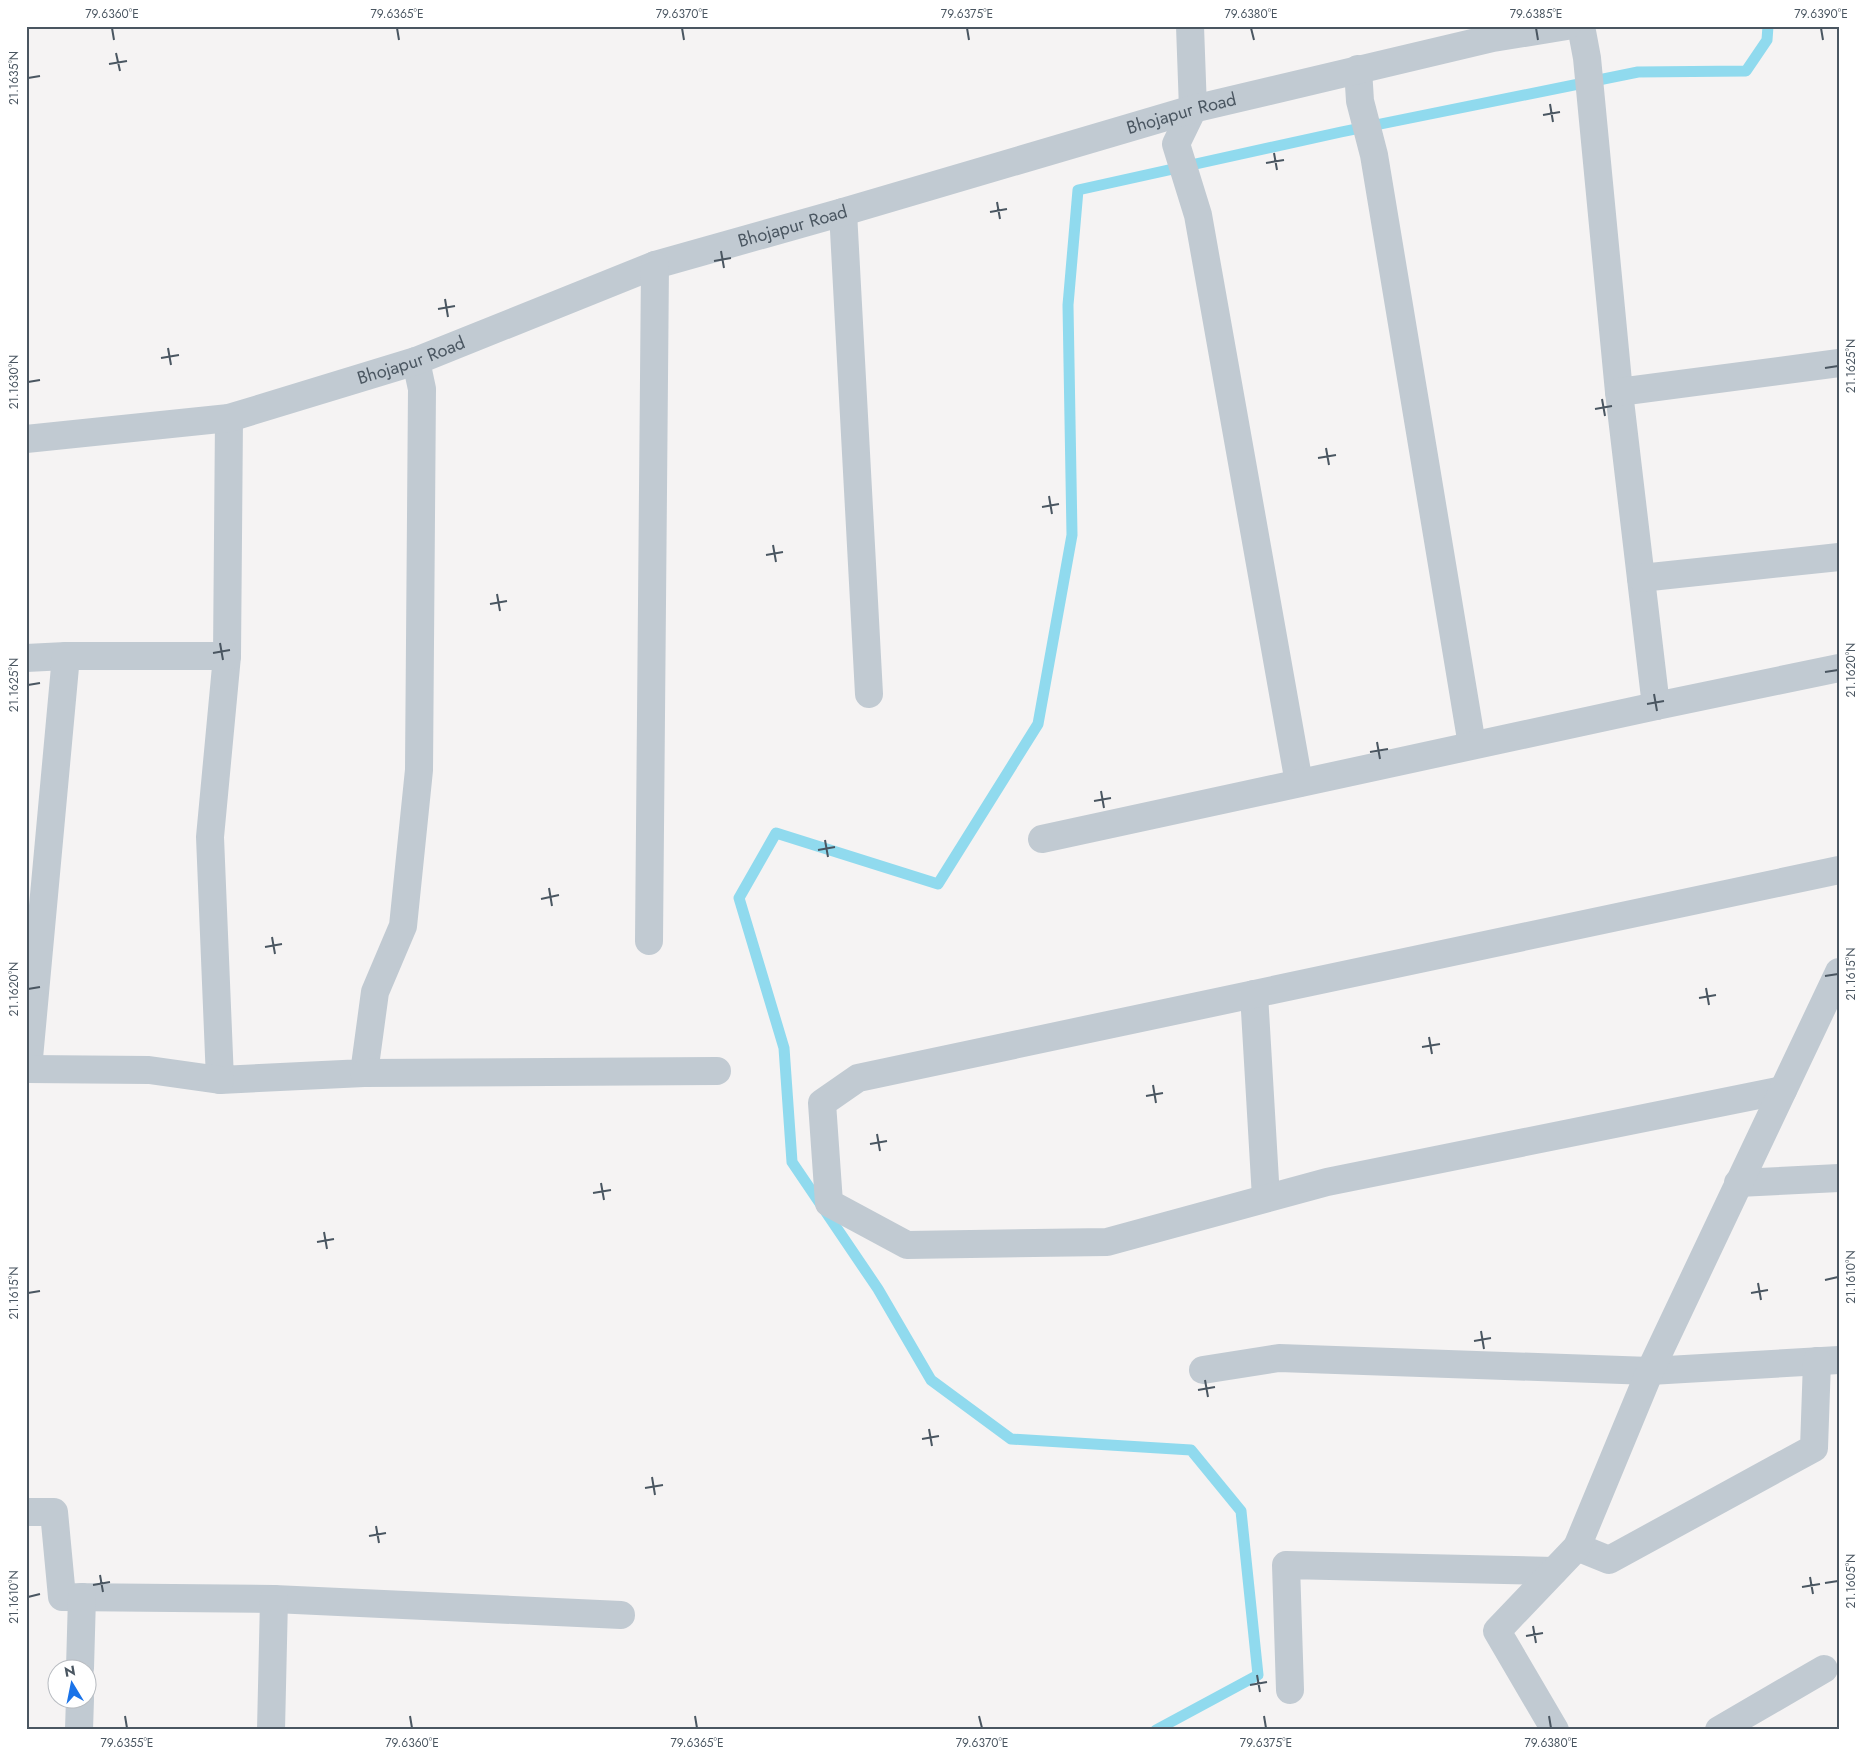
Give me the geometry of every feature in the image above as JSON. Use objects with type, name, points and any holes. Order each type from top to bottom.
[{"type":"street","points":[[1190,26],[1193,109],[1176,144],[1198,215],[1299,783]]},
{"type":"street","name":"Bhojapur Road","points":[[26,439],[229,418],[416,361],[655,265],[1193,109],[1493,38],[1567,26]]},
{"type":"street","points":[[1581,26],[1587,58],[1619,392],[1656,706]]},
{"type":"street","points":[[1358,69],[1360,101],[1374,155],[1472,745]]},
{"type":"street","points":[[843,212],[869,694]]},
{"type":"street","points":[[649,942],[655,265]]},
{"type":"street","points":[[364,1072],[375,992],[403,926],[419,770],[422,389],[416,361]]},
{"type":"street","points":[[1619,392],[1839,363]]},
{"type":"street","points":[[220,1080],[210,837],[227,656],[229,418]]},
{"type":"street","points":[[1641,578],[1839,557]]},
{"type":"street","points":[[26,658],[66,656],[227,656]]},
{"type":"street","points":[[66,656],[27,1069],[149,1070],[220,1080],[364,1072],[717,1071]]},
{"type":"street","points":[[1042,839],[1472,745],[1839,668]]},
{"type":"street","points":[[1783,1090],[1327,1182],[1107,1242],[907,1245],[829,1203],[822,1103],[858,1078],[1839,870]]},
{"type":"street","points":[[1555,1730],[1496,1631],[1577,1548],[1650,1371],[1839,972]]},
{"type":"street","points":[[1254,994],[1266,1198]]},
{"type":"street","points":[[1738,1183],[1839,1178]]},
{"type":"street","points":[[1203,1370],[1279,1358],[1650,1371],[1828,1361],[1814,1448],[1609,1560],[1577,1548]]},
{"type":"street","points":[[26,1512],[54,1512],[62,1597],[274,1599],[621,1615]]},
{"type":"street","points":[[1290,1690],[1286,1565],[1554,1571]]},
{"type":"street","points":[[80,1658],[82,1597]]},
{"type":"street","points":[[271,1730],[274,1599]]},
{"type":"street","points":[[1719,1730],[1824,1669]]},
{"type":"street","points":[[79,1730],[80,1708]]},
{"type":"waterway","points":[[1156,1730],[1258,1675],[1241,1511],[1191,1450],[1011,1439],[931,1380],[878,1289],[792,1162],[784,1048],[739,898],[776,833],[938,884],[1038,724],[1072,535],[1068,305],[1078,190],[1341,132],[1638,72],[1746,71],[1767,40],[1768,26]]}]
